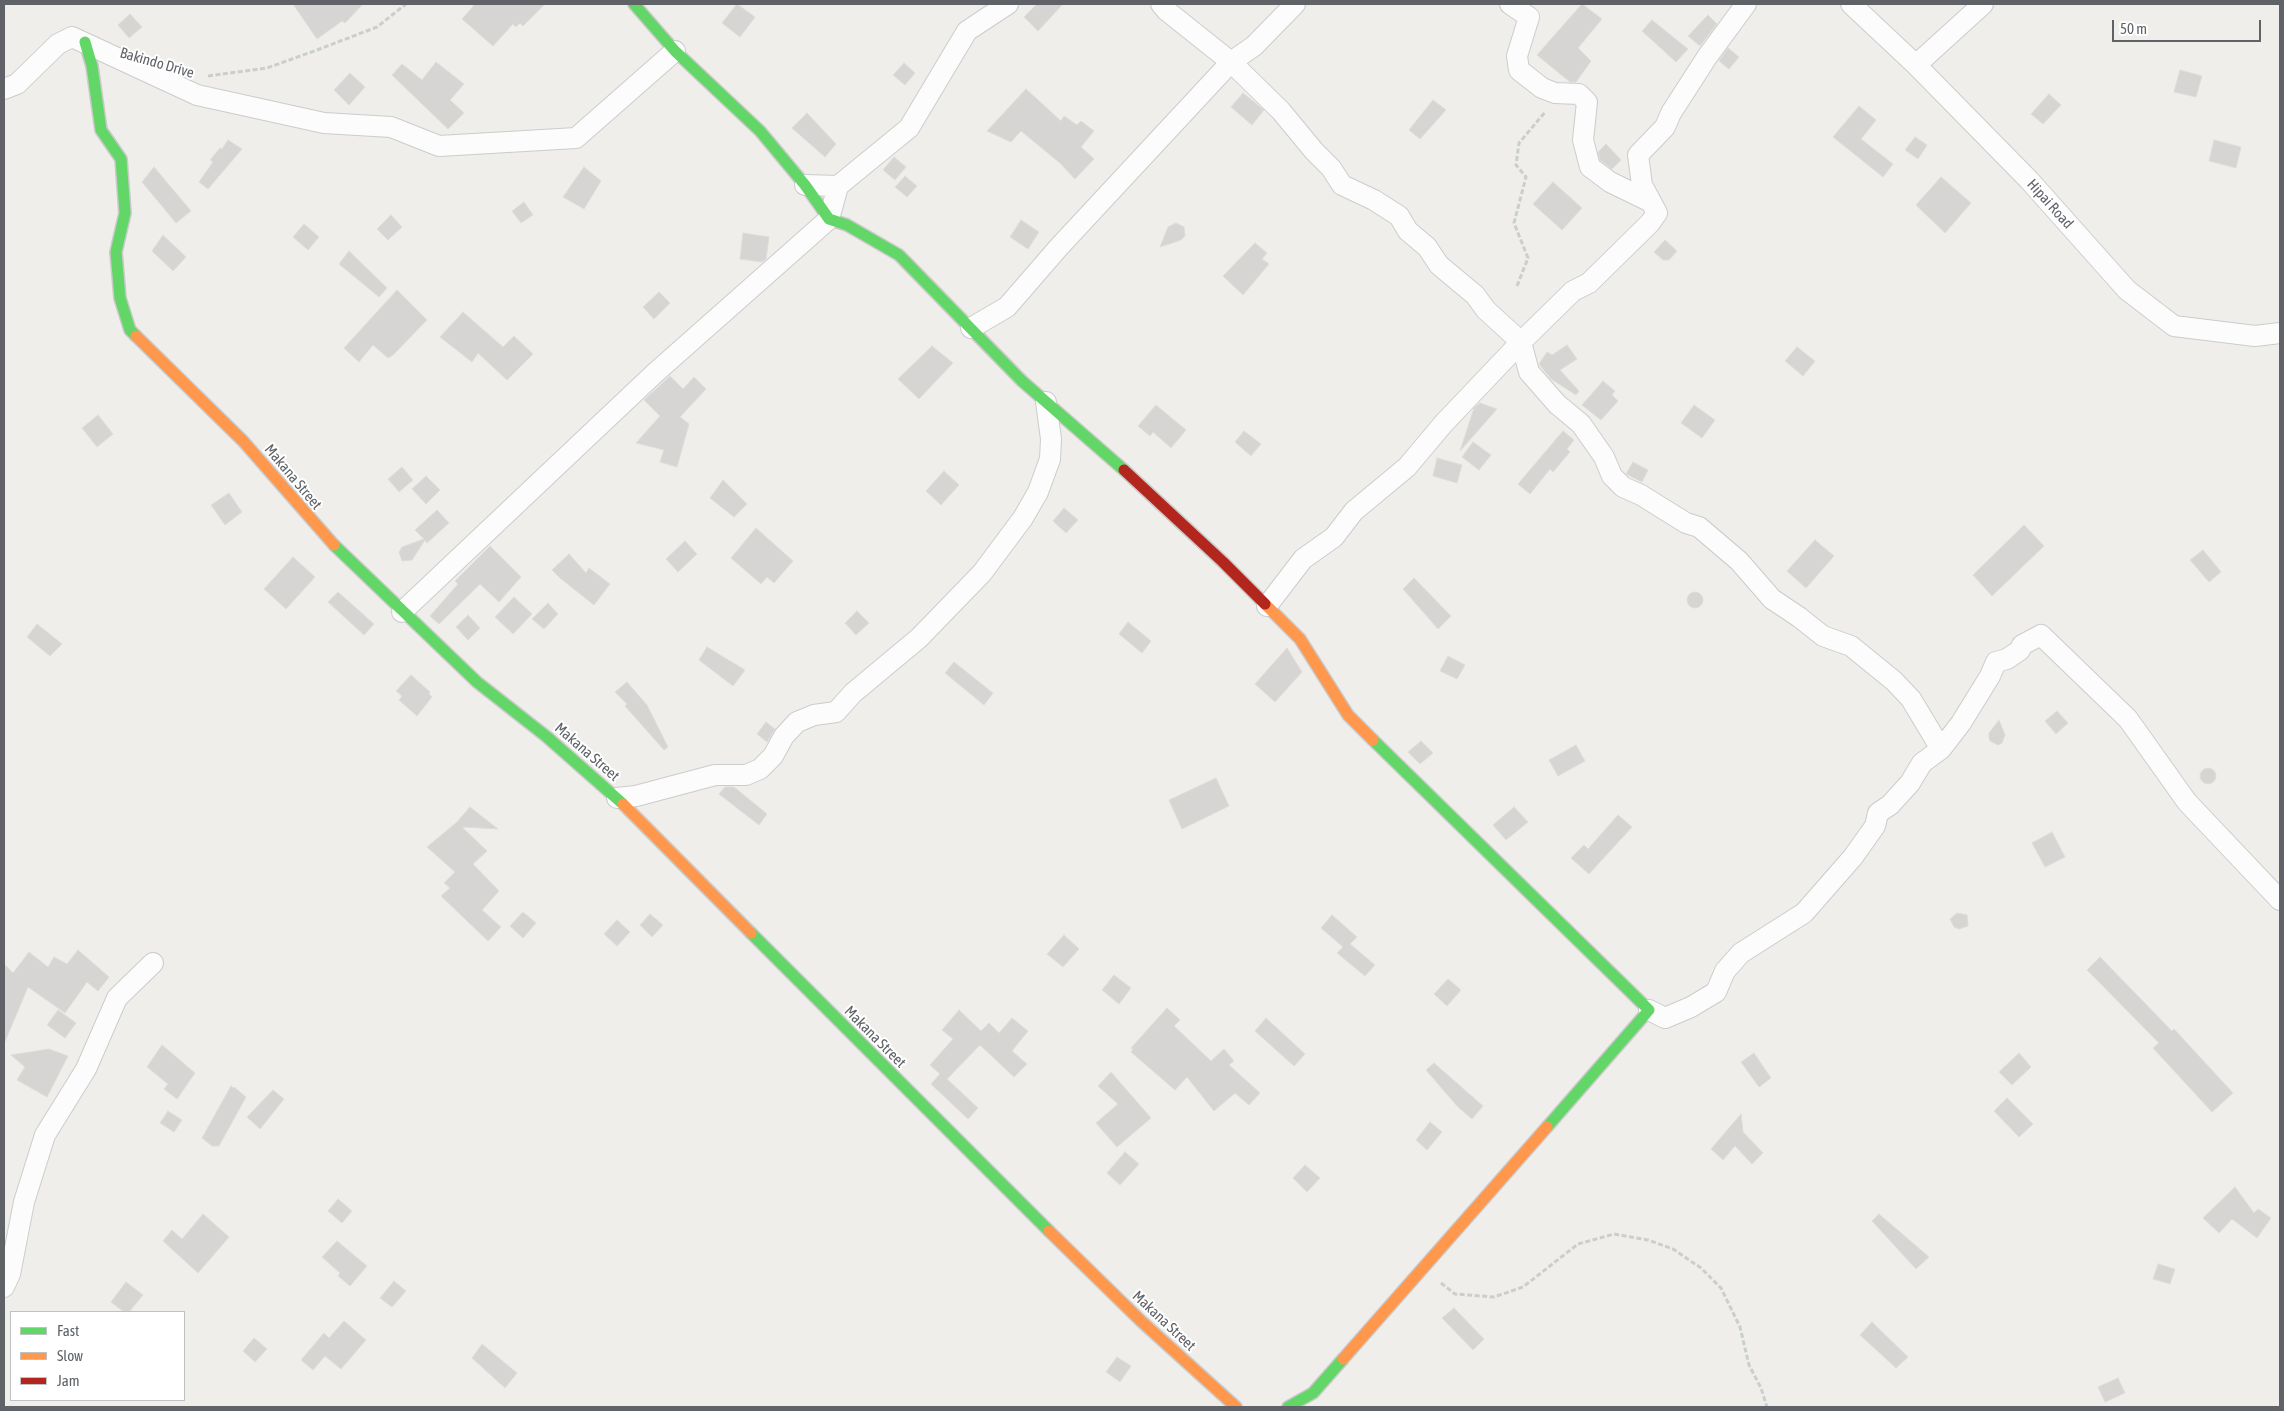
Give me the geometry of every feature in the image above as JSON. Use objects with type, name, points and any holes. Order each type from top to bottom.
[{"type":"street","points":[[634,4],[675,51],[760,131],[805,185],[829,218],[847,224],[899,254],[1022,381],[1136,481],[1267,606],[1300,639],[1348,715],[1650,1010],[1665,1018],[1691,1007],[1716,992],[1725,971],[1741,953],[1804,913],[1853,857],[1875,826],[1878,813],[1890,805],[1910,783],[1922,763],[1941,749],[1962,723],[1990,676],[1996,662],[2008,659],[2020,650],[2022,645],[2041,635],[2128,719],[2187,802],[2280,900]]},
{"type":"street","points":[[402,612],[655,373],[829,218],[838,186],[910,128],[967,31],[1008,4]]},
{"type":"street","points":[[1161,4],[1167,11],[1231,62],[1281,111],[1314,151],[1331,168],[1342,185],[1374,200],[1399,216],[1408,231],[1427,247],[1439,265],[1475,295],[1486,310],[1521,342],[1528,372],[1557,404],[1581,424],[1604,457],[1612,476],[1623,487],[1641,495],[1686,523],[1699,527],[1739,561],[1772,600],[1799,617],[1823,636],[1851,646],[1894,681],[1911,699],[1941,749]]},
{"type":"street","points":[[971,328],[1007,307],[1059,247],[1231,62],[1254,46],[1296,4]]},
{"type":"street","points":[[1510,4],[1529,17],[1517,56],[1519,70],[1542,88],[1554,93],[1579,94],[1587,102],[1583,140],[1590,167],[1610,182],[1649,201]]},
{"type":"street","points":[[1267,606],[1303,559],[1334,537],[1354,511],[1407,467],[1444,423],[1521,342],[1573,291],[1589,282],[1650,223],[1657,213],[1642,185],[1638,155],[1665,127],[1671,113],[1707,57],[1746,4]]},
{"type":"street","name":"Hipai Road","points":[[1851,4],[1916,65],[2029,180],[2127,290],[2174,326],[2255,336],[2280,333]]},
{"type":"street","points":[[1916,65],[1983,4]]},
{"type":"street","points":[[4,90],[17,84],[58,44],[72,37],[197,95],[324,123],[390,127],[439,146],[576,138],[675,51]]},
{"type":"street","name":"Makana Street","points":[[85,42],[92,66],[101,130],[121,159],[125,213],[116,252],[120,298],[130,330],[243,441],[326,539],[477,682],[547,737],[617,798],[1044,1228],[1141,1321],[1236,1407]]},
{"type":"street","points":[[805,185],[838,186]]},
{"type":"street","points":[[617,798],[636,796],[715,775],[746,775],[760,770],[773,756],[784,736],[797,722],[814,715],[836,712],[853,693],[918,638],[982,573],[1023,518],[1038,492],[1050,460],[1051,439],[1046,402]]},
{"type":"street","points":[[4,1286],[10,1274],[24,1202],[45,1135],[86,1069],[117,998],[153,963]]},
{"type":"street","points":[[1288,1407],[1313,1393],[1650,1010]]},
{"type":"path","name":"Bakindo Drive","points":[[204,76],[267,68],[377,27],[406,4]]},
{"type":"path","points":[[1517,286],[1528,258],[1514,223],[1526,177],[1516,165],[1519,143],[1544,114],[1554,93]]},
{"type":"path","points":[[1437,1279],[1455,1294],[1494,1297],[1523,1287],[1578,1244],[1614,1234],[1648,1240],[1673,1249],[1701,1268],[1721,1288],[1740,1327],[1749,1365],[1761,1388],[1766,1407]]},
{"type":"building","points":[[293,4],[363,4],[345,23],[342,21],[317,39]]},
{"type":"building","points":[[475,4],[545,4],[523,26],[520,23],[516,27],[513,24],[493,46],[462,19]]},
{"type":"building","points":[[737,4],[755,17],[740,37],[722,23]]},
{"type":"building","points":[[1037,4],[1063,4],[1038,31],[1024,17]]},
{"type":"building","points":[[1582,4],[1602,19],[1578,48],[1591,61],[1576,82],[1570,82],[1537,55]]},
{"type":"building","points":[[130,14],[142,27],[129,38],[118,25]]},
{"type":"building","points":[[1708,15],[1717,24],[1700,46],[1688,36]]},
{"type":"building","points":[[1652,20],[1688,49],[1676,62],[1642,31]]},
{"type":"building","points":[[1728,48],[1739,57],[1729,69],[1719,61]]},
{"type":"building","points":[[436,62],[464,84],[450,100],[464,113],[448,129],[392,75],[402,64],[422,80]]},
{"type":"building","points":[[904,63],[915,73],[905,85],[893,75]]},
{"type":"building","points":[[2180,70],[2202,76],[2196,97],[2174,92]]},
{"type":"building","points":[[350,73],[365,87],[349,105],[334,90]]},
{"type":"building","points":[[1026,89],[1061,121],[1064,116],[1077,125],[1081,121],[1094,131],[1081,147],[1094,159],[1075,179],[1060,163],[1021,131],[1011,142],[987,131]]},
{"type":"building","points":[[1243,93],[1264,110],[1252,125],[1231,107]]},
{"type":"building","points":[[2049,94],[2061,105],[2043,124],[2031,114]]},
{"type":"building","points":[[1433,100],[1446,110],[1420,139],[1409,130]]},
{"type":"building","points":[[1859,106],[1876,120],[1861,139],[1893,164],[1883,177],[1833,137]]},
{"type":"building","points":[[807,113],[836,144],[825,157],[792,128]]},
{"type":"building","points":[[1915,137],[1927,145],[1918,159],[1905,150]]},
{"type":"building","points":[[228,140],[242,149],[208,189],[199,182],[213,162],[210,160],[220,148],[222,149]]},
{"type":"building","points":[[2214,140],[2241,147],[2236,168],[2209,161]]},
{"type":"building","points":[[1606,144],[1621,160],[1612,169],[1600,160],[1598,152]]},
{"type":"building","points":[[894,157],[906,167],[895,180],[883,170]]},
{"type":"building","points":[[154,167],[191,211],[176,223],[142,182]]},
{"type":"building","points":[[584,167],[601,181],[584,209],[563,197]]},
{"type":"building","points":[[905,176],[917,186],[907,197],[895,187]]},
{"type":"building","points":[[1941,177],[1971,203],[1945,233],[1916,205]]},
{"type":"building","points":[[1553,182],[1582,208],[1562,230],[1533,204]]},
{"type":"building","points":[[524,202],[533,215],[521,223],[512,211]]},
{"type":"building","points":[[391,215],[402,227],[388,240],[377,229]]},
{"type":"building","points":[[1021,220],[1039,232],[1028,249],[1010,237]]},
{"type":"building","points":[[1176,223],[1184,227],[1185,236],[1181,240],[1160,247],[1168,227]]},
{"type":"building","points":[[304,224],[319,237],[308,250],[293,237]]},
{"type":"building","points":[[743,233],[769,237],[766,259],[762,262],[740,259]]},
{"type":"building","points":[[163,235],[186,257],[173,271],[152,251]]},
{"type":"building","points":[[1665,240],[1677,251],[1669,260],[1663,260],[1654,252]]},
{"type":"building","points":[[1255,243],[1267,253],[1262,259],[1269,264],[1243,295],[1223,276]]},
{"type":"building","points":[[349,251],[387,288],[379,297],[339,264]]},
{"type":"building","points":[[397,290],[427,320],[393,355],[388,358],[373,345],[359,362],[344,348]]},
{"type":"building","points":[[659,292],[670,303],[654,319],[643,307]]},
{"type":"building","points":[[463,312],[503,347],[514,336],[533,354],[507,380],[478,353],[472,362],[440,337]]},
{"type":"building","points":[[1567,345],[1577,359],[1560,370],[1579,391],[1576,395],[1551,379],[1539,364],[1547,352],[1552,355]]},
{"type":"building","points":[[932,346],[953,363],[919,399],[898,379]]},
{"type":"building","points":[[1797,347],[1815,361],[1803,376],[1785,361]]},
{"type":"building","points":[[670,376],[683,389],[694,377],[706,389],[680,417],[689,424],[677,467],[660,462],[664,450],[636,443],[660,416],[644,400]]},
{"type":"building","points":[[1603,381],[1615,391],[1612,395],[1618,401],[1601,420],[1582,405]]},
{"type":"building","points":[[1480,403],[1497,409],[1460,451],[1474,408]]},
{"type":"building","points":[[1156,405],[1186,430],[1171,448],[1153,432],[1150,436],[1138,426]]},
{"type":"building","points":[[1694,405],[1715,420],[1702,438],[1681,423]]},
{"type":"building","points":[[98,415],[113,434],[97,447],[82,428]]},
{"type":"building","points":[[1244,431],[1261,444],[1251,456],[1235,442]]},
{"type":"building","points":[[1563,431],[1574,440],[1567,449],[1570,452],[1553,472],[1550,469],[1530,494],[1518,484]]},
{"type":"building","points":[[1473,442],[1491,455],[1479,470],[1462,457]]},
{"type":"building","points":[[1437,458],[1462,465],[1457,483],[1433,476]]},
{"type":"building","points":[[1633,462],[1648,470],[1642,482],[1626,474]]},
{"type":"building","points":[[402,467],[413,480],[399,492],[388,479]]},
{"type":"building","points":[[944,471],[959,485],[941,505],[926,491]]},
{"type":"building","points":[[426,476],[440,490],[426,504],[412,489]]},
{"type":"building","points":[[723,480],[747,504],[734,517],[710,498]]},
{"type":"building","points":[[229,493],[242,512],[225,525],[211,505]]},
{"type":"building","points":[[1064,508],[1078,520],[1066,533],[1053,521]]},
{"type":"building","points":[[437,510],[449,523],[427,543],[425,540],[412,560],[402,561],[399,552],[402,547],[424,539],[415,530]]},
{"type":"building","points":[[2024,525],[2044,546],[1992,596],[1973,575]]},
{"type":"building","points":[[756,528],[793,561],[774,583],[767,577],[761,584],[731,558]]},
{"type":"building","points":[[1815,540],[1834,556],[1806,588],[1787,571]]},
{"type":"building","points":[[685,541],[697,554],[678,572],[666,559]]},
{"type":"building","points":[[490,546],[521,577],[499,602],[480,584],[439,624],[430,616],[458,584],[455,581]]},
{"type":"building","points":[[2203,550],[2221,572],[2209,582],[2190,560]]},
{"type":"building","points":[[569,554],[586,573],[589,568],[610,584],[594,605],[552,570]]},
{"type":"building","points":[[293,557],[315,577],[286,609],[264,589]]},
{"type":"building","points":[[1414,578],[1451,616],[1438,629],[1403,589]]},
{"type":"building","points":[[338,592],[374,624],[364,635],[328,602]]},
{"type":"building","points":[[1695,592],[1701,594],[1703,600],[1701,606],[1695,608],[1689,606],[1687,600],[1689,594]]},
{"type":"building","points":[[514,597],[532,614],[513,634],[495,617]]},
{"type":"building","points":[[548,603],[558,614],[544,629],[532,619]]},
{"type":"building","points":[[857,611],[869,623],[856,635],[845,623]]},
{"type":"building","points":[[468,615],[480,628],[468,640],[456,627]]},
{"type":"building","points":[[1128,622],[1151,641],[1142,653],[1119,634]]},
{"type":"building","points":[[37,624],[62,644],[50,656],[27,637]]},
{"type":"building","points":[[707,647],[745,670],[733,686],[699,660]]},
{"type":"building","points":[[1287,648],[1302,672],[1275,702],[1255,684]]},
{"type":"building","points":[[1448,656],[1465,665],[1457,679],[1440,671]]},
{"type":"building","points":[[954,662],[993,693],[984,705],[945,673]]},
{"type":"building","points":[[411,675],[430,692],[429,694],[432,697],[417,716],[399,700],[402,696],[396,691]]},
{"type":"building","points":[[627,682],[647,705],[668,747],[664,750],[615,692]]},
{"type":"building","points":[[2057,711],[2068,723],[2056,734],[2045,721]]},
{"type":"building","points":[[1999,720],[2005,735],[2002,743],[1998,745],[1990,741],[1989,733]]},
{"type":"building","points":[[766,722],[775,729],[767,742],[757,734]]},
{"type":"building","points":[[1421,741],[1433,753],[1420,764],[1408,752]]},
{"type":"building","points":[[1576,745],[1585,761],[1558,776],[1549,760]]},
{"type":"building","points":[[2208,768],[2214,770],[2216,776],[2214,782],[2208,784],[2202,782],[2200,776],[2202,770]]},
{"type":"building","points":[[1216,778],[1229,806],[1182,829],[1169,800]]},
{"type":"building","points":[[725,787],[734,787],[767,814],[759,825],[719,794]]},
{"type":"building","points":[[470,807],[498,829],[462,827],[487,851],[473,864],[499,891],[482,910],[501,927],[488,941],[441,896],[450,888],[444,883],[455,872],[427,847],[457,822]]},
{"type":"building","points":[[1514,807],[1528,822],[1506,840],[1493,825]]},
{"type":"building","points":[[1618,815],[1632,827],[1589,874],[1571,858],[1584,845],[1588,849]]},
{"type":"building","points":[[2052,832],[2065,857],[2045,867],[2032,843]]},
{"type":"building","points":[[523,912],[536,923],[523,938],[510,926]]},
{"type":"building","points":[[1957,913],[1967,915],[1968,926],[1959,929],[1954,927],[1950,919]]},
{"type":"building","points":[[650,914],[663,925],[652,937],[640,925]]},
{"type":"building","points":[[1332,915],[1357,937],[1350,944],[1375,965],[1365,976],[1337,953],[1343,947],[1321,928]]},
{"type":"building","points":[[617,920],[630,932],[617,946],[604,934]]},
{"type":"building","points":[[1064,935],[1079,949],[1063,967],[1047,954]]},
{"type":"building","points":[[78,950],[109,977],[98,991],[87,982],[65,1013],[28,987],[4,1044],[4,964],[13,973],[29,952],[48,967],[54,957],[67,964]]},
{"type":"building","points":[[2100,957],[2172,1031],[2174,1029],[2233,1093],[2212,1112],[2153,1048],[2159,1043],[2087,970]]},
{"type":"building","points":[[1114,975],[1131,988],[1119,1004],[1102,990]]},
{"type":"building","points":[[1448,979],[1461,990],[1447,1006],[1434,994]]},
{"type":"building","points":[[1167,1008],[1180,1020],[1174,1026],[1211,1061],[1224,1049],[1234,1061],[1229,1065],[1260,1093],[1249,1105],[1235,1093],[1214,1111],[1187,1077],[1175,1090],[1131,1052],[1133,1049],[1131,1048]]},
{"type":"building","points":[[58,1010],[76,1023],[65,1038],[47,1025]]},
{"type":"building","points":[[959,1010],[981,1031],[989,1023],[999,1033],[1012,1018],[1028,1031],[1012,1051],[1027,1064],[1014,1077],[980,1045],[947,1079],[978,1108],[968,1119],[931,1084],[940,1074],[930,1065],[953,1039],[942,1030]]},
{"type":"building","points":[[1266,1018],[1305,1054],[1294,1066],[1255,1031]]},
{"type":"building","points":[[162,1045],[195,1073],[177,1099],[164,1089],[168,1084],[147,1067]]},
{"type":"building","points":[[49,1049],[68,1056],[47,1097],[17,1080],[25,1067],[11,1055]]},
{"type":"building","points":[[1754,1053],[1771,1078],[1759,1087],[1741,1062]]},
{"type":"building","points":[[2019,1053],[2031,1067],[2012,1085],[1999,1072]]},
{"type":"building","points":[[1434,1063],[1483,1106],[1472,1119],[1458,1107],[1426,1070]]},
{"type":"building","points":[[1111,1072],[1151,1118],[1117,1147],[1096,1123],[1118,1104],[1098,1086]]},
{"type":"building","points":[[231,1086],[246,1097],[219,1146],[212,1146],[202,1138]]},
{"type":"building","points":[[273,1090],[284,1099],[260,1129],[247,1117]]},
{"type":"building","points":[[2007,1098],[2033,1124],[2019,1137],[1994,1111]]},
{"type":"building","points":[[168,1111],[182,1120],[174,1132],[160,1123]]},
{"type":"building","points":[[1741,1114],[1743,1132],[1763,1153],[1752,1164],[1735,1146],[1723,1160],[1711,1149]]},
{"type":"building","points":[[1430,1122],[1442,1132],[1427,1150],[1416,1140]]},
{"type":"building","points":[[1125,1152],[1139,1164],[1120,1185],[1107,1173]]},
{"type":"building","points":[[1305,1165],[1320,1178],[1307,1192],[1293,1178]]},
{"type":"building","points":[[2235,1187],[2254,1213],[2258,1209],[2271,1218],[2257,1238],[2232,1219],[2219,1233],[2203,1218]]},
{"type":"building","points":[[338,1199],[352,1211],[342,1223],[328,1211]]},
{"type":"building","points":[[203,1214],[229,1237],[198,1273],[163,1241],[172,1230],[182,1239]]},
{"type":"building","points":[[1879,1214],[1929,1257],[1916,1269],[1872,1221]]},
{"type":"building","points":[[337,1241],[367,1266],[350,1286],[338,1276],[340,1273],[322,1257]]},
{"type":"building","points":[[2158,1264],[2175,1269],[2170,1284],[2153,1279]]},
{"type":"building","points":[[394,1281],[406,1291],[392,1307],[380,1298]]},
{"type":"building","points":[[126,1282],[143,1295],[130,1311],[123,1311],[111,1302]]},
{"type":"building","points":[[1454,1308],[1484,1339],[1473,1350],[1442,1318]]},
{"type":"building","points":[[344,1321],[366,1340],[341,1369],[325,1356],[313,1370],[301,1360],[324,1333],[329,1338]]},
{"type":"building","points":[[1872,1322],[1908,1357],[1896,1368],[1860,1335]]},
{"type":"building","points":[[254,1338],[267,1349],[255,1362],[243,1351]]},
{"type":"building","points":[[482,1344],[517,1373],[505,1388],[472,1358]]},
{"type":"building","points":[[1117,1357],[1131,1366],[1120,1382],[1106,1372]]},
{"type":"building","points":[[2118,1378],[2125,1393],[2105,1402],[2098,1387]]},
{"type":"traffic: fast","points":[[634,4],[675,51],[760,131],[805,185],[829,219],[847,225],[899,255],[1022,381],[1124,470]]},
{"type":"traffic: fast","points":[[85,42],[92,66],[101,130],[121,159],[125,213],[116,252],[120,298],[130,330],[136,336]]},
{"type":"traffic: fast","points":[[334,545],[477,682],[547,737],[623,804]]},
{"type":"traffic: fast","points":[[1373,740],[1649,1010],[1547,1127]]},
{"type":"traffic: fast","points":[[751,933],[1049,1231]]},
{"type":"traffic: fast","points":[[1288,1407],[1313,1393],[1343,1359]]},
{"type":"traffic: slow","points":[[136,336],[243,441],[334,545]]},
{"type":"traffic: slow","points":[[1265,604],[1300,639],[1348,715],[1373,740]]},
{"type":"traffic: slow","points":[[623,804],[751,933]]},
{"type":"traffic: slow","points":[[1343,1359],[1547,1127]]},
{"type":"traffic: slow","points":[[1049,1231],[1141,1321],[1236,1407]]},
{"type":"traffic: jam","points":[[1124,470],[1223,562],[1265,604]]}]
